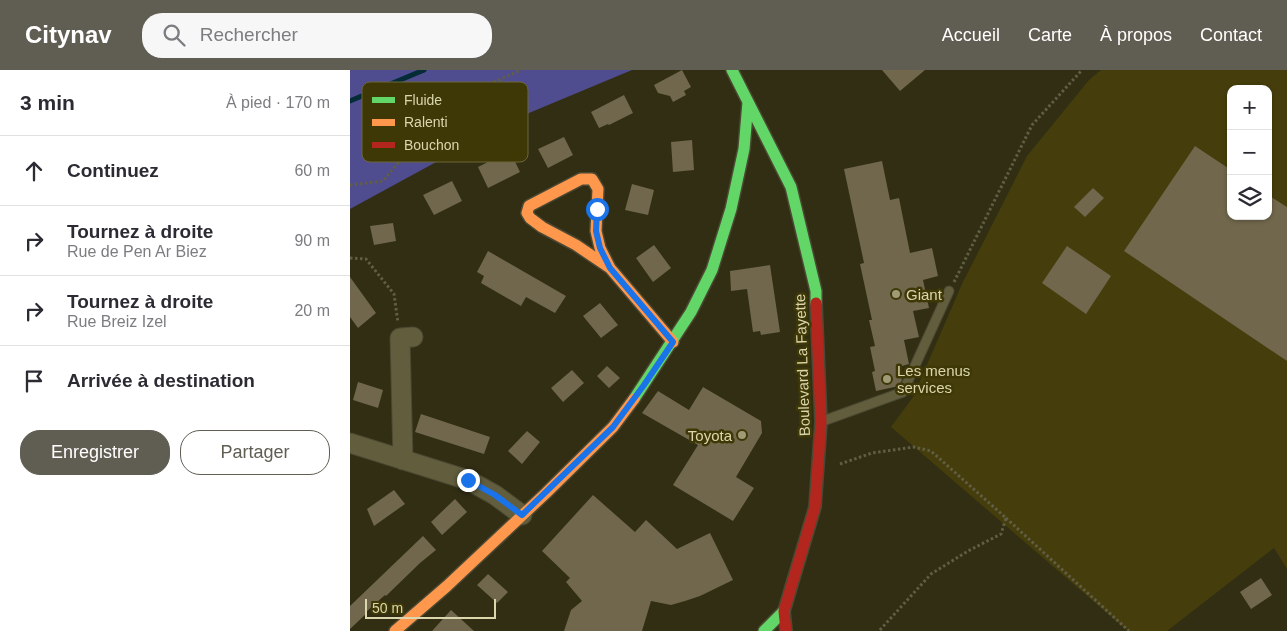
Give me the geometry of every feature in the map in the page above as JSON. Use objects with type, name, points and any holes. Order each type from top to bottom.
[{"type":"street","name":"Boulevard La Fayette","points":[[732,70],[791,187],[816,291],[821,422],[815,507],[784,611],[786,631]]},
{"type":"street","points":[[395,631],[447,586],[613,427],[673,342],[691,312],[718,253],[731,209],[744,149],[748,102]]},
{"type":"street","points":[[610,268],[578,246],[538,225],[529,218],[527,213],[529,206],[581,179],[592,179],[598,189],[596,231],[600,248],[610,268],[673,342]]},
{"type":"street","points":[[403,460],[406,338]]},
{"type":"street","points":[[350,443],[468,480],[495,495],[522,515]]},
{"type":"street","name":"Boulevard La Fayette","points":[[764,631],[784,611]]},
{"type":"lane","points":[[821,422],[903,392],[949,291]]},
{"type":"path","points":[[495,82],[522,70]]},
{"type":"path","points":[[949,291],[1032,125],[1082,70]]},
{"type":"path","points":[[350,185],[383,181],[399,162]]},
{"type":"path","points":[[350,258],[366,259],[394,294],[406,338]]},
{"type":"path","points":[[818,470],[872,453],[914,447],[930,451],[1006,518],[1128,631]]},
{"type":"path","points":[[879,631],[931,574],[968,551],[1001,534],[1006,518]]},
{"type":"shaded area","points":[[350,70],[632,70],[528,113],[528,82],[362,82],[362,162],[436,162],[350,209]]},
{"type":"shaded area","points":[[1101,70],[1287,70],[1287,569],[1274,548],[1167,631],[1128,631],[891,427],[913,397],[962,284],[1027,156],[1089,80]]},
{"type":"building","points":[[682,70],[691,87],[684,91],[686,95],[673,102],[670,96],[658,93],[654,85]]},
{"type":"building","points":[[882,70],[925,70],[900,91]]},
{"type":"building","points":[[624,95],[633,113],[599,128],[591,112]]},
{"type":"building","points":[[564,137],[573,155],[548,168],[538,149]]},
{"type":"building","points":[[692,140],[694,170],[673,172],[671,142]]},
{"type":"building","points":[[1195,146],[1227,167],[1227,220],[1272,220],[1272,198],[1287,207],[1287,361],[1124,251]]},
{"type":"building","points":[[882,161],[890,200],[899,198],[910,253],[932,248],[938,276],[923,280],[929,308],[913,311],[919,337],[904,340],[909,364],[899,367],[902,380],[899,386],[876,391],[872,372],[875,371],[870,347],[875,346],[869,320],[872,320],[860,264],[864,263],[844,169]]},
{"type":"building","points":[[488,162],[515,162],[520,172],[488,188],[478,167]]},
{"type":"building","points":[[452,181],[462,201],[434,215],[423,195]]},
{"type":"building","points":[[632,184],[654,190],[648,215],[625,210]]},
{"type":"building","points":[[1093,188],[1104,198],[1085,217],[1074,207]]},
{"type":"building","points":[[393,223],[396,241],[374,245],[370,226]]},
{"type":"building","points":[[654,245],[671,268],[653,282],[636,258]]},
{"type":"building","points":[[1067,246],[1111,276],[1086,314],[1042,283]]},
{"type":"building","points":[[488,251],[566,296],[555,313],[526,297],[521,306],[481,283],[484,276],[477,272]]},
{"type":"building","points":[[770,265],[780,332],[761,335],[760,331],[753,332],[747,289],[731,291],[730,271]]},
{"type":"building","points":[[350,277],[376,313],[358,328],[350,317]]},
{"type":"building","points":[[600,303],[618,325],[601,338],[583,316]]},
{"type":"building","points":[[607,366],[620,378],[609,388],[597,376]]},
{"type":"building","points":[[572,370],[584,383],[563,402],[551,388]]},
{"type":"building","points":[[358,382],[383,390],[378,408],[353,400]]},
{"type":"building","points":[[703,387],[761,421],[762,433],[736,477],[754,488],[733,521],[673,485],[698,445],[642,413],[658,391],[689,410]]},
{"type":"building","points":[[421,414],[490,437],[484,454],[415,432]]},
{"type":"building","points":[[527,431],[540,442],[522,464],[508,451]]},
{"type":"building","points":[[394,490],[405,504],[374,526],[367,509]]},
{"type":"building","points":[[593,495],[635,532],[646,520],[677,549],[710,533],[733,580],[700,596],[671,605],[651,601],[642,631],[564,631],[571,610],[582,601],[566,582],[570,578],[542,551]]},
{"type":"building","points":[[455,499],[467,512],[442,535],[431,522]]},
{"type":"building","points":[[423,536],[436,550],[366,612],[350,629],[350,606]]},
{"type":"building","points":[[488,574],[508,592],[497,603],[477,585]]},
{"type":"building","points":[[1261,578],[1272,595],[1251,609],[1240,592]]},
{"type":"building","points":[[451,610],[474,631],[432,631]]},
{"type":"waterway","points":[[395,82],[424,70]]},
{"type":"waterway","points":[[350,101],[362,96]]},
{"type":"traffic: fast","points":[[732,70],[791,187],[816,291],[816,303]]},
{"type":"traffic: fast","points":[[634,399],[691,312],[712,270],[731,209],[744,149],[748,102]]},
{"type":"traffic: fast","points":[[764,631],[784,611]]},
{"type":"traffic: slow","points":[[610,268],[530,218],[527,213],[529,206],[581,179],[592,179],[598,189],[596,231],[600,248],[610,268],[673,342]]},
{"type":"traffic: slow","points":[[395,631],[447,586],[546,493],[613,427],[634,399]]},
{"type":"traffic: jam","points":[[786,631],[784,611],[815,507],[821,422],[816,303]]},
{"type":"place","name":"Giant","points":[[896,294]]},
{"type":"place","name":"Les menus services","points":[[887,379]]},
{"type":"place","name":"Toyota","points":[[742,435]]},
{"type":"route","points":[[468,480],[495,495],[522,515],[613,427],[673,342],[610,268],[600,248],[596,231],[597,209]]}]
